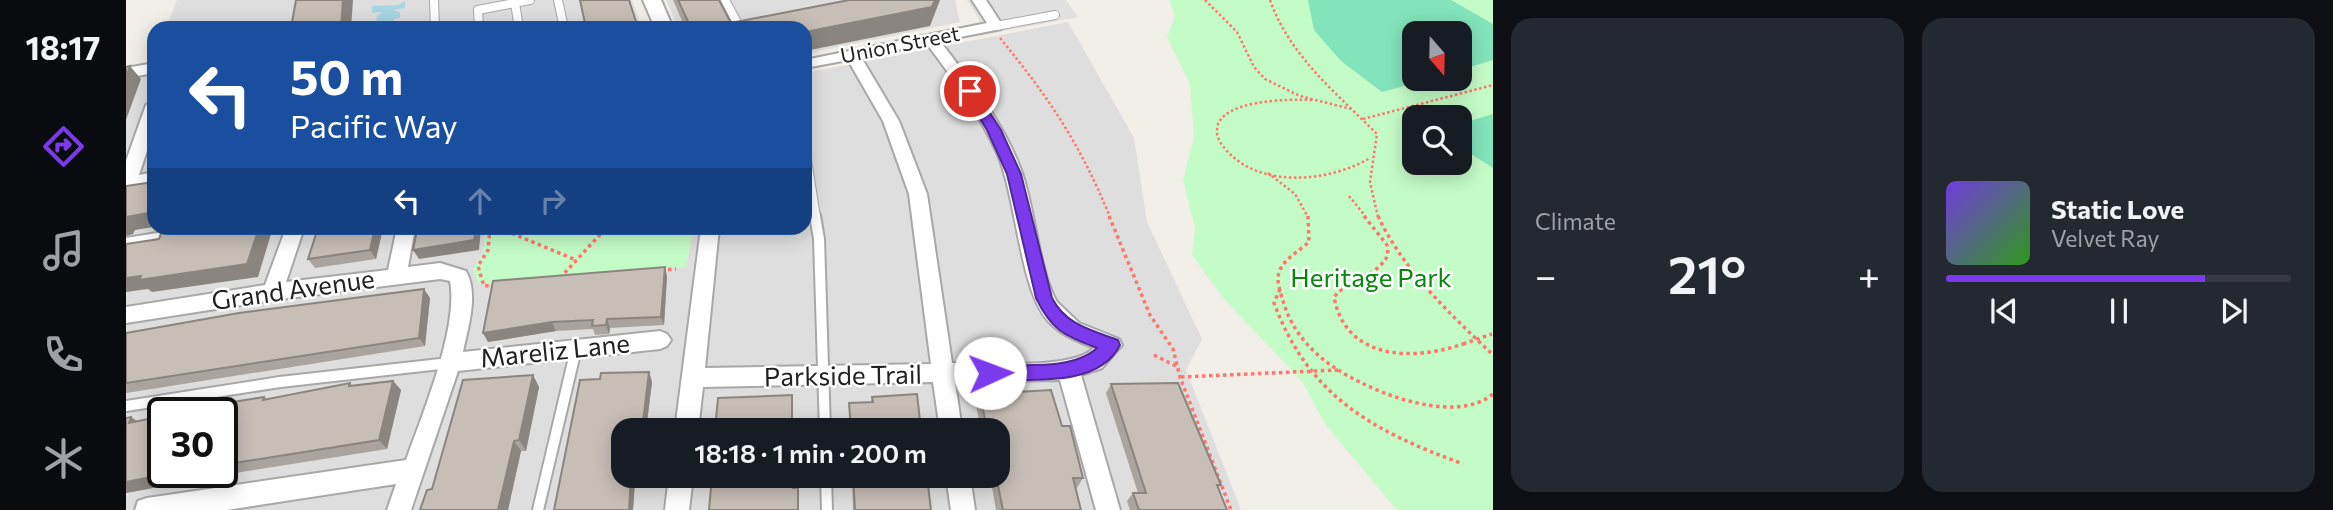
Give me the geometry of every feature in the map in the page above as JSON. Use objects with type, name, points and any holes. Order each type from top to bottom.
[{"type":"street","points":[[652,0],[661,21]]},
{"type":"street","points":[[979,0],[996,26]]},
{"type":"street","name":"Union Street","points":[[812,63],[996,26]]},
{"type":"street","name":"Parkside Trail","points":[[693,378],[942,375],[1068,370],[1094,362],[1111,345],[1070,330],[1054,317],[1044,298],[1014,174],[1005,152],[979,104],[931,39]]},
{"type":"street","points":[[852,55],[889,112],[911,165],[918,194],[949,418]]},
{"type":"street","points":[[126,73],[147,69]]},
{"type":"street","points":[[147,124],[126,183],[147,179]]},
{"type":"street","points":[[273,292],[293,235]]},
{"type":"street","points":[[396,277],[405,235]]},
{"type":"street","points":[[688,418],[709,235]]},
{"type":"street","name":"Grand Avenue","points":[[126,315],[273,292],[440,271],[459,276],[465,292],[449,363]]},
{"type":"street","name":"Mareliz Lane","points":[[449,363],[660,340]]},
{"type":"street","points":[[399,510],[449,363]]},
{"type":"street","points":[[1068,370],[1108,510]]},
{"type":"street","points":[[147,510],[414,470]]},
{"type":"street","points":[[677,510],[680,488]]},
{"type":"street","points":[[960,488],[963,510]]},
{"type":"lane","points":[[434,0],[435,21]]},
{"type":"lane","points":[[479,21],[478,9],[530,0]]},
{"type":"lane","points":[[558,0],[562,21]]},
{"type":"lane","points":[[725,0],[736,21]]},
{"type":"lane","points":[[515,3],[518,21]]},
{"type":"lane","points":[[996,26],[1055,15]]},
{"type":"lane","points":[[812,193],[819,239],[825,418]]},
{"type":"lane","points":[[126,243],[175,235]]},
{"type":"lane","points":[[538,510],[576,349]]},
{"type":"lane","points":[[126,406],[280,382],[449,363]]},
{"type":"lane","points":[[826,488],[827,510]]},
{"type":"path","points":[[1205,0],[1233,26],[1245,45],[1254,68],[1263,77],[1312,100],[1353,109]]},
{"type":"path","points":[[1270,0],[1278,22],[1292,43],[1377,134],[1372,157],[1372,200],[1389,234],[1419,279],[1493,355]]},
{"type":"path","points":[[1009,36],[999,37],[1047,95],[1088,164],[1150,315],[1173,349],[1180,377],[1231,510]]},
{"type":"path","points":[[1363,119],[1493,85]]},
{"type":"path","points":[[1312,100],[1259,101],[1236,109],[1221,121],[1218,138],[1223,148],[1246,165],[1268,173],[1301,178],[1350,170],[1372,157]]},
{"type":"path","points":[[1268,173],[1297,196],[1308,210],[1311,226],[1309,243],[1285,261],[1278,274],[1283,306],[1292,326],[1308,346],[1340,370],[1372,388],[1417,404],[1465,406],[1488,399],[1493,394]]},
{"type":"path","points":[[1349,196],[1387,245],[1388,255],[1376,273],[1342,285],[1334,297],[1343,321],[1360,340],[1402,357],[1424,356],[1492,333]]},
{"type":"path","points":[[492,235],[488,250],[478,266],[484,286],[509,284]]},
{"type":"path","points":[[509,235],[576,260]]},
{"type":"path","points":[[571,278],[558,280],[599,235]]},
{"type":"path","points":[[650,271],[676,269]]},
{"type":"path","points":[[1280,288],[1274,303],[1279,322],[1297,357],[1308,371],[1337,398],[1383,432],[1417,449],[1463,464]]},
{"type":"path","points":[[1154,355],[1178,367]]},
{"type":"path","points":[[1180,377],[1340,370]]},
{"type":"shaded area","points":[[177,0],[632,0],[640,21],[169,21]]},
{"type":"shaded area","points":[[666,0],[955,0],[960,22],[812,53],[812,21],[675,21]]},
{"type":"shaded area","points":[[967,0],[1066,0],[1078,17],[988,34]]},
{"type":"shaded area","points":[[1068,22],[1134,138],[1147,222],[1202,339],[1186,370],[1241,510],[126,510],[126,69],[147,66],[147,235],[485,235],[483,253],[473,269],[479,284],[686,267],[692,235],[812,235],[812,72]]},
{"type":"green space","name":"Heritage Park","points":[[1169,0],[1493,0],[1493,510],[1397,510],[1325,424],[1302,381],[1224,299],[1192,255],[1195,228],[1183,180],[1194,137],[1190,84],[1167,37],[1175,16]]},
{"type":"green space","points":[[1308,0],[1451,0],[1493,24],[1493,60],[1472,66],[1472,21],[1402,21],[1402,86],[1382,92],[1341,61],[1314,30]]},
{"type":"green space","points":[[1493,114],[1493,168],[1472,155],[1472,120]]},
{"type":"green space","points":[[485,235],[692,235],[686,267],[478,284],[473,269],[483,253]]},
{"type":"water","points":[[405,1],[405,8],[393,10],[400,12],[400,18],[394,21],[376,21],[377,16],[383,12],[372,13],[372,6],[398,5]]},
{"type":"building","points":[[296,0],[343,0],[342,21],[292,21]]},
{"type":"building","points":[[580,0],[629,0],[636,21],[584,21]]},
{"type":"building","points":[[678,0],[719,0],[730,21],[688,21]]},
{"type":"building","points":[[849,0],[935,0],[932,7],[812,31],[812,21],[741,21]]},
{"type":"building","points":[[147,183],[147,213],[126,217],[126,186]]},
{"type":"building","points":[[160,235],[257,235],[247,264],[139,280],[141,276],[126,278],[126,244],[159,239]]},
{"type":"building","points":[[316,235],[373,235],[370,250],[308,259]]},
{"type":"building","points":[[416,235],[475,235],[474,240],[413,250]]},
{"type":"building","points":[[665,267],[661,317],[607,319],[606,325],[592,326],[593,320],[552,322],[483,333],[493,281]]},
{"type":"building","points":[[424,289],[419,338],[126,383],[126,333],[239,313]]},
{"type":"building","points":[[649,372],[643,418],[611,418],[611,488],[630,488],[629,510],[554,510],[580,380],[600,379],[601,373]]},
{"type":"building","points":[[533,375],[519,440],[514,441],[498,510],[420,510],[427,490],[432,489],[463,380]]},
{"type":"building","points":[[393,381],[379,440],[238,462],[238,401],[264,397],[263,400],[350,383],[349,386]]},
{"type":"building","points":[[1178,383],[1221,485],[1217,485],[1227,510],[1139,510],[1133,493],[1146,493],[1111,384]]},
{"type":"building","points":[[1051,390],[1062,426],[1070,426],[1083,478],[1073,478],[1081,510],[1003,510],[998,488],[1010,488],[1010,418],[985,418],[980,394]]},
{"type":"building","points":[[917,394],[920,418],[850,418],[849,403],[873,402],[872,397]]},
{"type":"building","points":[[792,395],[792,418],[716,418],[718,398]]},
{"type":"building","points":[[131,417],[129,423],[147,419],[147,478],[126,482],[126,418]]},
{"type":"building","points":[[711,488],[798,488],[798,510],[709,510]]},
{"type":"building","points":[[854,488],[928,488],[931,510],[855,510]]},
{"type":"route","points":[[970,91],[994,130],[1014,174],[1044,298],[1054,317],[1070,330],[1111,345],[1094,362],[1068,370],[990,373]]}]
